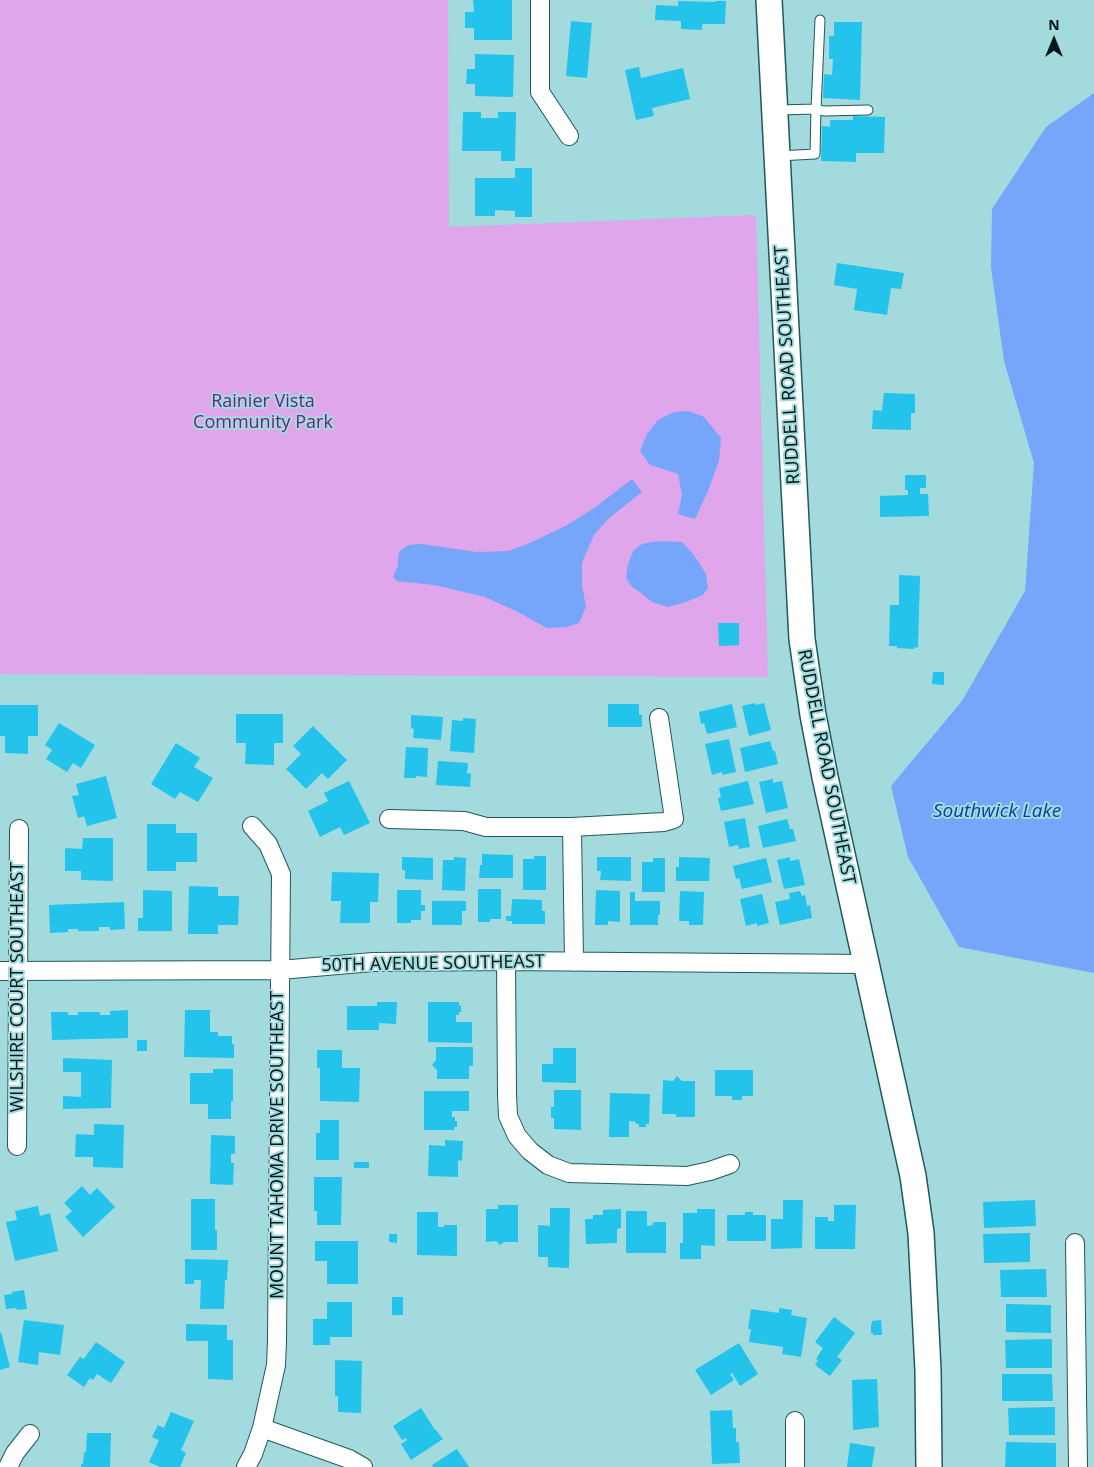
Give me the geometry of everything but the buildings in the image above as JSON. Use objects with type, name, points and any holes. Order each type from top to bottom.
[{"type":"main road","name":"RUDDELL ROAD SOUTHEAST","points":[[769,0],[802,639],[823,768],[913,1176],[921,1233],[928,1370],[929,1467]]},
{"type":"street","points":[[540,0],[540,92],[569,136]]},
{"type":"street","points":[[389,819],[464,821],[486,826],[572,826],[664,822],[674,819],[660,718]]},
{"type":"street","name":"MOUNT TAHOMA DRIVE SOUTHEAST","points":[[246,1467],[253,1454],[262,1428],[276,1365],[277,1341],[281,874],[268,844],[252,826]]},
{"type":"street","points":[[572,826],[574,962]]},
{"type":"street","name":"WILSHIRE COURT SOUTHEAST","points":[[17,1146],[19,828]]},
{"type":"street","points":[[506,961],[506,1094],[508,1116],[517,1136],[530,1151],[548,1165],[569,1173],[687,1176],[730,1164]]},
{"type":"street","name":"50TH AVENUE SOUTHEAST","points":[[0,971],[280,970],[373,962],[506,961],[865,964]]},
{"type":"street","points":[[1075,1242],[1078,1467]]},
{"type":"street","points":[[795,1421],[795,1467]]},
{"type":"street","points":[[262,1428],[350,1459],[363,1467]]},
{"type":"street","points":[[8,1467],[15,1453],[30,1434]]},
{"type":"lane","points":[[777,156],[815,154],[820,20]]},
{"type":"lane","points":[[775,110],[868,110]]},
{"type":"green space","name":"Rainier Vista Community Park","points":[[0,0],[448,0],[449,227],[756,215],[768,677],[0,674]]},
{"type":"water","name":"Southwick Lake","points":[[1094,93],[1094,973],[959,947],[908,857],[891,786],[962,701],[1025,591],[1034,463],[1004,361],[991,267],[992,209],[1046,127]]},
{"type":"water","points":[[688,411],[704,417],[721,438],[719,461],[695,519],[678,514],[682,495],[678,474],[650,465],[640,451],[647,434],[658,420],[674,412]]},
{"type":"water","points":[[632,479],[642,492],[608,519],[594,535],[582,563],[582,585],[586,607],[579,623],[567,627],[547,628],[485,597],[434,585],[397,581],[393,577],[398,565],[399,553],[409,545],[421,544],[477,552],[508,551],[530,543],[569,524],[597,506]]},
{"type":"water","points":[[658,541],[682,542],[694,555],[706,574],[708,588],[703,595],[668,607],[652,602],[632,587],[626,578],[633,551],[642,544]]}]
